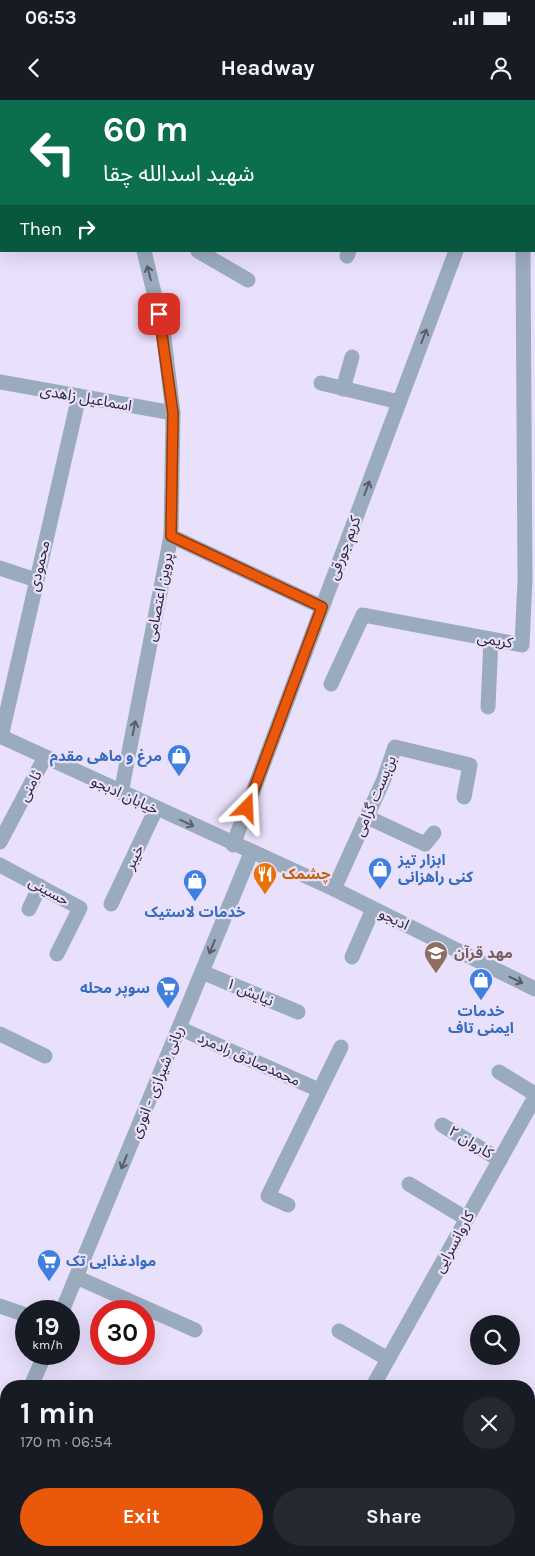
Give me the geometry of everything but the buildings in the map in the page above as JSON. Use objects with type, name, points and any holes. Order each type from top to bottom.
[{"type":"street","name":"پروین اعتصامی","points":[[121,792],[171,536],[173,413],[163,330],[144,252]]},
{"type":"street","points":[[200,252],[248,280]]},
{"type":"street","name":"کریم جورقی","points":[[233,845],[456,252]]},
{"type":"street","name":"کریمی","points":[[331,684],[363,615],[522,645],[530,580],[523,252]]},
{"type":"street","points":[[344,389],[352,357]]},
{"type":"street","name":"اسماعیل زاهدی","points":[[0,382],[173,413]]},
{"type":"street","points":[[321,384],[399,402]]},
{"type":"street","name":"محمودی","points":[[0,737],[79,396]]},
{"type":"street","points":[[171,536],[322,607]]},
{"type":"street","points":[[0,568],[36,580]]},
{"type":"street","points":[[488,707],[491,639]]},
{"type":"street","name":"خیابان ادبجو","points":[[0,737],[251,853]]},
{"type":"street","name":"بن‌بست گرامی","points":[[334,889],[384,779],[395,747],[470,765],[464,797]]},
{"type":"street","name":"ثامنی","points":[[0,842],[45,757]]},
{"type":"street","name":"خیبر","points":[[111,904],[156,809]]},
{"type":"street","points":[[367,817],[425,844],[434,833]]},
{"type":"street","name":"ادبجو","points":[[251,853],[334,889],[535,989]]},
{"type":"street","name":"ربانی شیرازی - انوری","points":[[67,1300],[251,853]]},
{"type":"street","name":"حسینی","points":[[0,865],[80,908],[57,954]]},
{"type":"street","points":[[29,909],[40,886]]},
{"type":"street","points":[[352,957],[373,909]]},
{"type":"street","name":"نیایش ۱","points":[[202,972],[298,1012]]},
{"type":"street","name":"محمدصادق رادمرد","points":[[179,1028],[319,1090]]},
{"type":"street","points":[[0,1034],[45,1056]]},
{"type":"street","points":[[288,1205],[268,1196],[341,1047]]},
{"type":"street","points":[[499,1072],[535,1096]]},
{"type":"street","name":"کاروانسرایی","points":[[376,1380],[535,1096]]},
{"type":"street","name":"کاروان ۲","points":[[442,1125],[500,1160]]},
{"type":"street","points":[[409,1184],[467,1219]]},
{"type":"street","points":[[76,1277],[195,1330]]},
{"type":"street","points":[[0,1306],[15,1311]]},
{"type":"street","points":[[339,1331],[388,1359]]},
{"type":"street","points":[[34,1380],[40,1365]]},
{"type":"place","name":"مرغ و ماهی مقدم","points":[[179,777]]},
{"type":"place","name":"ابزار تیز کنی راهزانی","points":[[380,890]]},
{"type":"place","name":"چشمک","points":[[265,895]]},
{"type":"place","name":"خدمات لاستیک","points":[[195,902]]},
{"type":"place","name":"مهد قرآن","points":[[436,974]]},
{"type":"place","name":"خدمات ایمنی تاف","points":[[481,1001]]},
{"type":"place","name":"سوپر محله","points":[[168,1009]]},
{"type":"place","name":"موادغذایی تک","points":[[49,1282]]},
{"type":"route","points":[[159,314],[163,330],[173,413],[171,536],[322,607],[247,808]]}]
